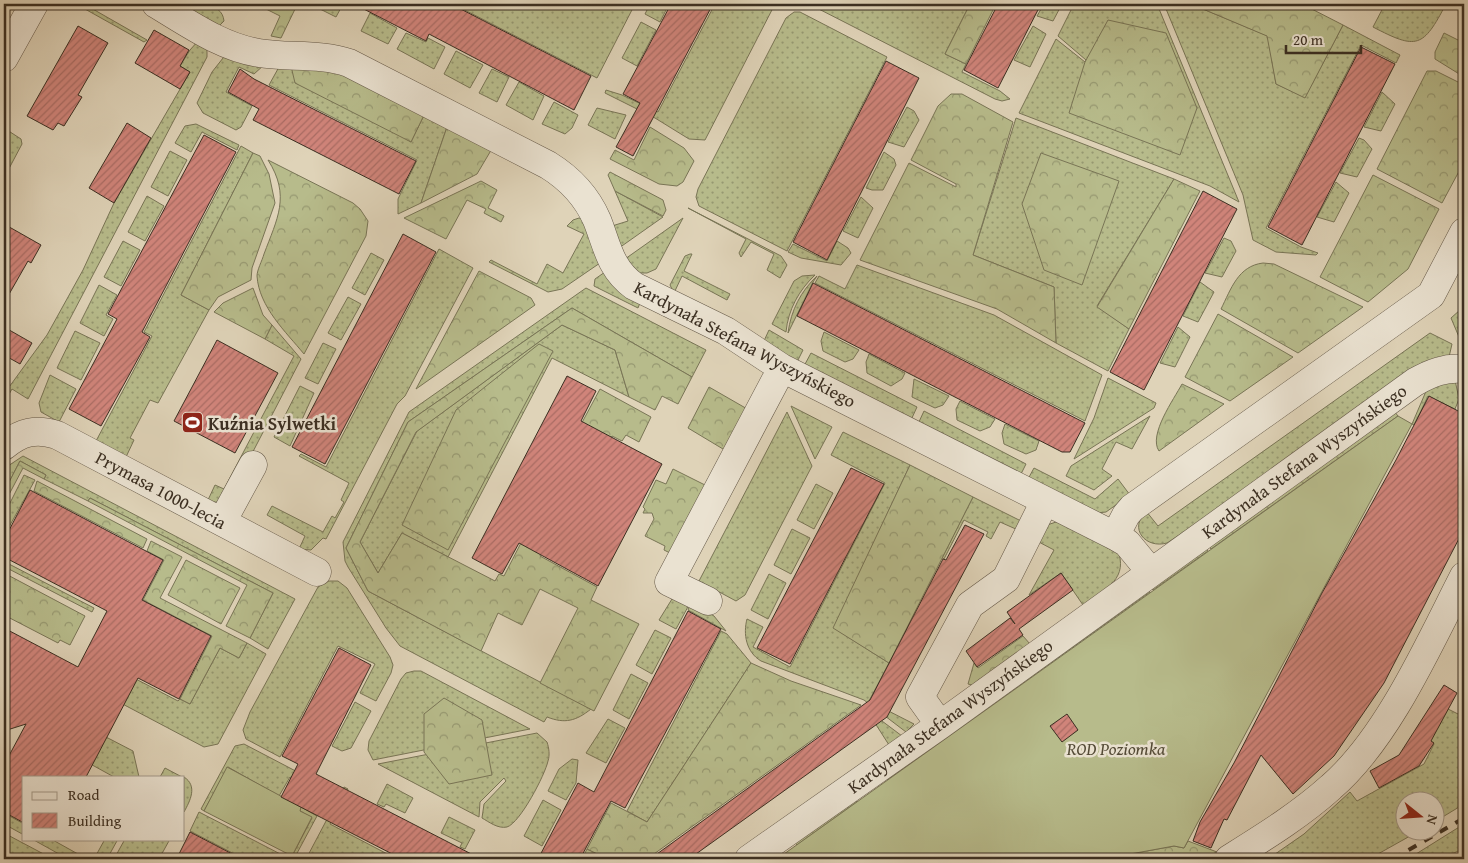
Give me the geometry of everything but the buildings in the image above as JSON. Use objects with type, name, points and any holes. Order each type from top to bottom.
[{"type":"street","points":[[4,58],[34,4]]},
{"type":"street","name":"Kardynała Stefana Wyszyńskiego","points":[[156,4],[204,32],[245,50],[290,57],[331,57],[350,63],[548,165],[572,184],[590,206],[607,252],[623,278],[726,331],[782,368],[1114,536],[1127,544],[1150,571]]},
{"type":"street","points":[[1114,536],[1132,508],[1431,295],[1464,232]]},
{"type":"street","points":[[708,601],[670,582],[782,368]]},
{"type":"street","name":"Kardynała Stefana Wyszyńskiego","points":[[749,859],[940,725],[1150,571],[1415,382],[1430,373],[1442,370],[1464,369]]},
{"type":"street","name":"Prymasa 1000-lecia","points":[[4,446],[18,436],[30,431],[44,431],[57,435],[317,572]]},
{"type":"street","points":[[222,522],[253,465]]},
{"type":"street","points":[[940,725],[920,697],[970,605],[1006,579],[1045,501]]},
{"type":"street","points":[[1229,859],[1288,821],[1332,786],[1353,763],[1392,709],[1464,576]]},
{"type":"green space","points":[[76,4],[84,4],[147,40],[144,42]]},
{"type":"green space","points":[[178,4],[212,6],[222,14],[224,21],[218,27]]},
{"type":"green space","points":[[256,4],[297,5],[281,38],[271,36],[280,16]]},
{"type":"green space","points":[[310,4],[343,4],[336,17]]},
{"type":"green space","points":[[453,4],[635,4],[597,78]]},
{"type":"green space","points":[[650,4],[669,4],[660,22],[645,14]]},
{"type":"green space","points":[[715,4],[775,4],[705,140],[689,139],[655,118],[605,93],[606,90],[622,95],[658,112]]},
{"type":"green space","points":[[809,4],[970,4],[945,54],[966,64],[962,72],[1000,91],[1010,99],[1002,101],[995,99]]},
{"type":"green space","points":[[970,4],[996,4],[966,64],[945,54]]},
{"type":"green space","points":[[1044,4],[1062,4],[1053,21],[1037,16]]},
{"type":"green space","points":[[1074,4],[1157,4],[1239,202],[1210,186],[1019,113],[1056,39],[1085,62],[1086,60],[1058,36]]},
{"type":"green space","points":[[1164,4],[1191,4],[1268,36],[1276,84],[1305,97],[1343,25],[1400,55],[1396,63],[1361,45],[1266,228],[1301,247],[1318,253],[1316,255],[1276,252],[1253,240],[1243,195]]},
{"type":"green space","points":[[1191,4],[1302,4],[1343,25],[1305,98],[1276,84],[1267,36]]},
{"type":"green space","points":[[1385,4],[1446,4],[1438,19],[1424,37],[1417,41],[1409,41],[1373,27]]},
{"type":"green space","points":[[794,12],[800,12],[887,57],[787,251],[699,206],[696,197],[698,189],[786,18]]},
{"type":"green space","points":[[370,13],[397,28],[388,44],[361,31]]},
{"type":"green space","points":[[1108,20],[1166,33],[1197,108],[1180,155],[1069,113],[1085,62]]},
{"type":"green space","points":[[641,22],[656,30],[637,66],[622,58]]},
{"type":"green space","points":[[1033,26],[1046,34],[1030,67],[1014,60]]},
{"type":"green space","points":[[406,33],[426,42],[428,38],[445,47],[434,69],[397,49]]},
{"type":"green space","points":[[1444,33],[1462,42],[1464,39],[1464,77],[1435,59],[1435,52]]},
{"type":"green space","points":[[198,41],[207,45],[207,57],[28,399],[12,389],[4,403],[4,394],[47,335],[83,270],[114,203],[190,72],[180,66]]},
{"type":"green space","points":[[456,51],[483,65],[470,88],[444,74]]},
{"type":"green space","points":[[227,53],[264,65],[254,74],[239,67],[226,92],[252,106],[241,127],[236,130],[203,113],[197,103],[212,72]]},
{"type":"green space","points":[[291,66],[411,142],[425,113],[448,124],[421,203],[398,214],[398,199],[417,160],[269,85],[279,67]]},
{"type":"green space","points":[[291,66],[346,74],[425,113],[411,142],[295,83]]},
{"type":"green space","points":[[492,69],[509,77],[497,102],[479,93]]},
{"type":"green space","points":[[1427,71],[1436,71],[1464,85],[1464,162],[1442,203],[1377,169]]},
{"type":"green space","points":[[519,82],[544,96],[533,120],[506,105]]},
{"type":"green space","points":[[1382,92],[1395,104],[1381,131],[1364,127]]},
{"type":"green space","points":[[951,94],[962,94],[1013,122],[973,255],[1054,287],[1056,343],[997,309],[860,260],[909,163],[956,187],[956,184],[911,160],[938,106]]},
{"type":"green space","points":[[554,102],[578,115],[572,128],[565,134],[542,124]]},
{"type":"green space","points":[[907,107],[914,111],[919,120],[904,147],[888,142]]},
{"type":"green space","points":[[597,108],[626,115],[615,139],[588,125]]},
{"type":"green space","points":[[1016,118],[1174,179],[1097,306],[1129,329],[1108,371],[1056,343],[1054,287],[973,255]]},
{"type":"green space","points":[[196,124],[239,145],[237,150],[202,132],[191,152],[175,143],[185,126]]},
{"type":"green space","points":[[448,124],[493,147],[477,174],[421,203]]},
{"type":"green space","points":[[650,127],[684,148],[694,161],[683,182],[677,186],[659,184],[610,159],[615,150],[634,160]]},
{"type":"green space","points":[[4,128],[21,139],[22,144],[4,178]]},
{"type":"green space","points":[[1359,138],[1364,140],[1372,149],[1357,177],[1340,173]]},
{"type":"green space","points":[[241,146],[253,153],[181,295],[209,310],[158,403],[150,400],[130,438],[134,440],[126,457],[96,441],[152,336],[144,332]]},
{"type":"green space","points":[[170,151],[187,160],[168,196],[151,187]]},
{"type":"green space","points":[[884,152],[894,159],[896,165],[883,190],[866,188]]},
{"type":"green space","points":[[253,153],[260,156],[269,174],[275,203],[252,268],[251,280],[218,297],[209,310],[181,295]]},
{"type":"green space","points":[[1041,153],[1119,181],[1082,285],[1044,270],[1022,204]]},
{"type":"green space","points":[[268,160],[353,203],[360,209],[368,221],[366,236],[304,354],[274,318],[259,287],[258,271],[280,207],[279,185]]},
{"type":"green space","points":[[610,172],[663,200],[666,210],[663,216],[615,191],[608,175]]},
{"type":"green space","points":[[1373,175],[1439,209],[1408,269],[1368,302],[1320,277]]},
{"type":"green space","points":[[1174,179],[1200,191],[1129,329],[1097,307]]},
{"type":"green space","points":[[481,181],[497,190],[488,208],[504,216],[501,222],[484,213],[486,209],[467,200],[446,239],[404,218]]},
{"type":"green space","points":[[1336,182],[1349,193],[1334,222],[1317,217]]},
{"type":"green space","points":[[615,191],[663,217],[619,248],[612,226],[628,221]]},
{"type":"green space","points":[[147,196],[164,206],[145,241],[128,232]]},
{"type":"green space","points":[[861,197],[873,208],[858,238],[843,231]]},
{"type":"green space","points":[[688,208],[781,256],[787,265],[780,278],[767,270],[774,254],[751,242],[741,257],[739,253],[746,239]]},
{"type":"green space","points":[[683,218],[656,269],[647,273],[639,273],[625,259]]},
{"type":"green space","points":[[582,219],[600,263],[562,289],[548,292],[489,262],[491,260],[537,284],[547,264],[563,273],[584,234],[567,226],[573,220]]},
{"type":"green space","points":[[1224,238],[1231,241],[1236,251],[1222,277],[1205,273]]},
{"type":"green space","points":[[123,241],[140,250],[121,286],[104,277]]},
{"type":"green space","points":[[837,241],[848,248],[851,253],[841,265],[801,258],[788,252],[793,244],[827,261]]},
{"type":"green space","points":[[439,249],[473,268],[405,396],[397,404],[326,539],[323,538],[311,550],[299,549],[305,536],[267,515],[272,506],[323,532],[332,516],[335,518],[344,502],[341,500],[349,483],[299,456],[301,454],[326,467]]},
{"type":"green space","points":[[371,253],[384,260],[365,295],[352,288]]},
{"type":"green space","points":[[692,254],[684,271],[730,294],[727,300],[682,276],[674,293],[670,285],[685,256]]},
{"type":"green space","points":[[1263,263],[1274,264],[1363,307],[1298,353],[1221,309],[1232,286],[1241,274],[1254,265]]},
{"type":"green space","points":[[857,265],[994,315],[1102,375],[1085,421],[815,283],[819,276],[845,289]]},
{"type":"green space","points":[[479,271],[531,298],[535,305],[416,389]]},
{"type":"green space","points":[[605,272],[640,303],[638,308],[594,286],[595,279]]},
{"type":"green space","points":[[815,275],[795,301],[789,316],[786,332],[772,324],[794,281],[802,276]]},
{"type":"green space","points":[[817,276],[788,333],[798,302],[806,288]]},
{"type":"green space","points":[[1200,282],[1214,292],[1198,322],[1183,316]]},
{"type":"green space","points":[[99,285],[117,295],[106,315],[113,319],[104,336],[80,323]]},
{"type":"green space","points":[[253,288],[263,315],[272,325],[265,339],[214,312],[223,303]]},
{"type":"green space","points":[[586,288],[706,350],[692,377],[572,308],[408,422],[346,548],[368,591],[591,709],[575,719],[565,721],[547,717],[544,722],[400,646],[386,628],[348,567],[345,561],[343,542],[409,412]]},
{"type":"green space","points":[[348,297],[361,304],[341,340],[328,333]]},
{"type":"green space","points":[[1464,303],[1464,329],[1459,337],[1451,318],[1460,310]]},
{"type":"green space","points":[[572,308],[692,377],[678,404],[662,396],[655,410],[629,397],[615,350],[562,325],[416,432],[360,542],[378,573],[402,533],[495,581],[499,574],[504,576],[524,537],[544,547],[540,556],[597,587],[591,600],[639,624],[594,711],[540,683],[578,608],[540,589],[522,625],[498,613],[481,651],[368,591],[346,548],[408,422]]},
{"type":"green space","points":[[1218,314],[1293,357],[1230,401],[1185,377]]},
{"type":"green space","points":[[272,325],[301,359],[231,494],[220,502],[208,500],[215,485],[224,489],[294,356],[265,339]]},
{"type":"green space","points":[[562,325],[615,350],[629,397],[552,358],[448,557],[402,533],[378,573],[360,542],[417,431]]},
{"type":"green space","points":[[1178,327],[1190,337],[1175,367],[1160,363]]},
{"type":"green space","points":[[769,330],[803,350],[797,362],[763,343]]},
{"type":"green space","points":[[75,331],[100,343],[81,380],[57,368]]},
{"type":"green space","points":[[824,332],[859,350],[853,359],[845,362],[823,351],[821,341]]},
{"type":"green space","points":[[1430,333],[1452,344],[1449,357],[1167,543],[1152,543],[1142,536],[1139,531],[1139,524],[1146,511],[1158,526]]},
{"type":"green space","points":[[323,343],[336,349],[318,384],[305,378]]},
{"type":"green space","points":[[539,344],[553,351],[448,550],[402,525],[456,410]]},
{"type":"green space","points":[[811,353],[917,407],[911,420],[804,366]]},
{"type":"green space","points":[[869,354],[905,373],[902,379],[891,386],[867,373],[866,362]]},
{"type":"green space","points":[[50,375],[76,389],[59,422],[41,412],[39,403]]},
{"type":"green space","points":[[1108,378],[1156,403],[1154,408],[1074,459],[1094,418]]},
{"type":"green space","points":[[914,379],[949,396],[943,405],[935,408],[912,397]]},
{"type":"green space","points":[[1455,380],[1459,399],[1455,409],[1428,396],[1414,425],[1412,424],[1427,389]]},
{"type":"green space","points":[[1182,384],[1224,404],[1159,451],[1157,436],[1159,427]]},
{"type":"green space","points":[[300,386],[314,393],[290,446],[274,437]]},
{"type":"green space","points":[[709,387],[749,410],[728,452],[688,428]]},
{"type":"green space","points":[[600,389],[651,417],[639,442],[626,435],[622,441],[612,436],[607,444],[578,430]]},
{"type":"green space","points":[[960,401],[995,419],[990,427],[980,431],[957,420],[956,409]]},
{"type":"green space","points":[[791,406],[832,427],[815,459]]},
{"type":"green space","points":[[924,411],[1026,464],[1020,476],[918,424]]},
{"type":"green space","points":[[1394,411],[1398,416],[1211,549],[1208,545]]},
{"type":"green space","points":[[787,412],[812,466],[745,595],[736,601],[699,581]]},
{"type":"green space","points":[[1150,416],[1132,449],[1116,442],[1102,469],[1112,476],[1094,490],[1066,476],[1071,466]]},
{"type":"green space","name":"ROD Poziomka","points":[[1398,416],[1412,424],[1184,848],[1174,846],[1103,859],[777,859]]},
{"type":"green space","points":[[1005,424],[1039,441],[1036,450],[1026,454],[1004,444],[1002,433]]},
{"type":"green space","points":[[843,432],[910,465],[834,628],[889,663],[869,701],[914,724],[906,732],[864,700],[761,661],[752,653],[747,642],[745,631],[747,619],[763,627],[753,647],[790,667],[885,483],[831,455]]},
{"type":"green space","points":[[23,456],[295,599],[268,649],[250,638],[273,593],[90,498],[88,501],[44,479],[46,475],[20,461],[4,492],[4,461],[8,466]]},
{"type":"green space","points":[[20,461],[46,475],[44,479],[23,468],[4,504],[4,492]]},
{"type":"green space","points":[[910,465],[973,497],[889,663],[833,628]]},
{"type":"green space","points":[[1034,468],[1095,499],[1118,479],[1130,495],[1106,512],[1097,513],[1028,479]]},
{"type":"green space","points":[[673,469],[709,487],[674,555],[664,550],[665,546],[645,536],[654,519],[652,513],[643,513],[645,509],[643,507],[656,480],[666,484]]},
{"type":"green space","points":[[24,475],[35,480],[4,536],[4,515]]},
{"type":"green space","points":[[37,481],[147,539],[143,548],[34,491]]},
{"type":"green space","points":[[816,484],[833,493],[814,529],[797,520]]},
{"type":"green space","points":[[973,497],[1021,521],[1018,530],[1000,522],[991,539],[986,536],[988,532],[964,520],[944,559],[942,558]]},
{"type":"green space","points":[[90,498],[273,593],[250,638],[226,626],[247,585],[88,501]]},
{"type":"green space","points":[[1056,522],[1064,523],[1119,554],[1121,563],[1116,578],[1105,590],[1083,605],[1061,573],[1029,595],[1054,550],[1035,540],[1047,525]]},
{"type":"green space","points":[[792,529],[810,538],[791,574],[774,565]]},
{"type":"green space","points":[[151,541],[182,557],[160,598],[247,643],[239,658],[220,648],[190,704],[180,699],[212,636],[143,600],[164,560],[147,551]]},
{"type":"green space","points":[[1205,547],[1208,551],[1153,590],[1150,585]]},
{"type":"green space","points":[[186,560],[240,588],[221,624],[168,595]]},
{"type":"green space","points":[[7,563],[94,608],[92,612],[5,567]]},
{"type":"green space","points":[[4,573],[85,616],[70,645],[60,640],[58,643],[4,615]]},
{"type":"green space","points":[[769,574],[786,583],[768,619],[751,610]]},
{"type":"green space","points":[[329,581],[338,581],[347,588],[390,657],[393,665],[391,673],[376,701],[360,693],[375,664],[338,646],[280,757],[246,739],[243,730],[250,712],[318,587]]},
{"type":"green space","points":[[1147,588],[1150,592],[887,780],[885,776]]},
{"type":"green space","points":[[672,599],[690,603],[676,629],[659,620]]},
{"type":"green space","points":[[691,603],[714,616],[726,631],[688,610]]},
{"type":"green space","points":[[655,630],[671,638],[652,674],[636,665]]},
{"type":"green space","points":[[721,631],[727,634],[751,663],[647,822],[627,811]]},
{"type":"green space","points":[[1023,636],[1030,644],[972,685],[968,684],[974,663],[978,668]]},
{"type":"green space","points":[[247,643],[266,654],[218,744],[204,747],[96,690],[109,665],[178,701],[180,699],[190,704],[220,648],[239,658]]},
{"type":"green space","points":[[751,663],[791,681],[861,705],[647,859],[608,859],[587,849],[611,803],[647,822]]},
{"type":"green space","points":[[421,671],[530,729],[373,760],[368,750],[369,741],[401,679],[406,673]]},
{"type":"green space","points":[[631,674],[648,683],[629,719],[613,710]]},
{"type":"green space","points":[[444,698],[482,720],[492,775],[449,784],[424,752],[424,714]]},
{"type":"green space","points":[[355,702],[371,711],[351,748],[342,751],[332,746]]},
{"type":"green space","points":[[866,709],[902,736],[889,745]]},
{"type":"green space","points":[[1448,709],[1464,717],[1464,804],[1446,815],[1446,790],[1396,790],[1396,840],[1403,840],[1369,859],[1268,859],[1304,834],[1350,792],[1357,801],[1424,764],[1434,744],[1428,739]]},
{"type":"green space","points":[[608,719],[625,728],[606,763],[586,753]]},
{"type":"green space","points":[[79,723],[133,751],[139,776],[112,776],[65,750]]},
{"type":"green space","points":[[537,733],[548,744],[549,756],[546,768],[525,808],[512,824],[507,827],[497,826],[482,818],[484,804],[506,781],[504,778],[480,802],[479,817],[378,764]]},
{"type":"green space","points":[[244,744],[330,789],[326,797],[290,777],[279,796],[228,767],[204,811],[201,809],[235,746]]},
{"type":"green space","points":[[572,759],[578,760],[576,783],[566,800],[548,791],[559,769]]},
{"type":"green space","points":[[227,767],[301,807],[300,811],[312,817],[292,856],[204,811]]},
{"type":"green space","points":[[165,768],[180,776],[161,776]]},
{"type":"green space","points":[[185,778],[192,789],[185,810]]},
{"type":"green space","points":[[387,784],[413,798],[405,813],[386,804],[384,807],[377,804]]},
{"type":"green space","points":[[344,787],[348,789],[330,824],[397,859],[306,859]]},
{"type":"green space","points":[[854,798],[857,802],[797,845],[793,841]]},
{"type":"green space","points":[[543,800],[561,810],[542,846],[524,836]]},
{"type":"green space","points":[[301,807],[317,816],[295,857],[292,856],[312,818],[300,811]]},
{"type":"green space","points":[[199,812],[290,859],[244,859],[190,831]]},
{"type":"green space","points":[[4,813],[22,823],[22,834],[4,824]]},
{"type":"green space","points":[[449,817],[475,830],[465,849],[460,847],[462,843],[441,833]]},
{"type":"green space","points":[[1464,824],[1464,848],[1442,859],[1408,859],[1438,840],[1446,840],[1446,835]]},
{"type":"green space","points":[[4,833],[53,859],[4,859]]},
{"type":"green space","points":[[34,840],[53,840],[87,859],[68,859]]},
{"type":"green space","points":[[104,840],[117,840],[107,859],[94,859]]},
{"type":"green space","points":[[124,840],[169,840],[159,859],[114,859]]},
{"type":"green space","points":[[1188,841],[1217,852],[1202,859],[1103,859],[1174,846],[1184,848]]},
{"type":"green space","points":[[587,849],[608,859],[582,859]]},
{"type":"railway","points":[[1393,859],[1464,818]]},
{"type":"place","name":"Kuźnia Sylwetki","points":[[192,423]]}]
